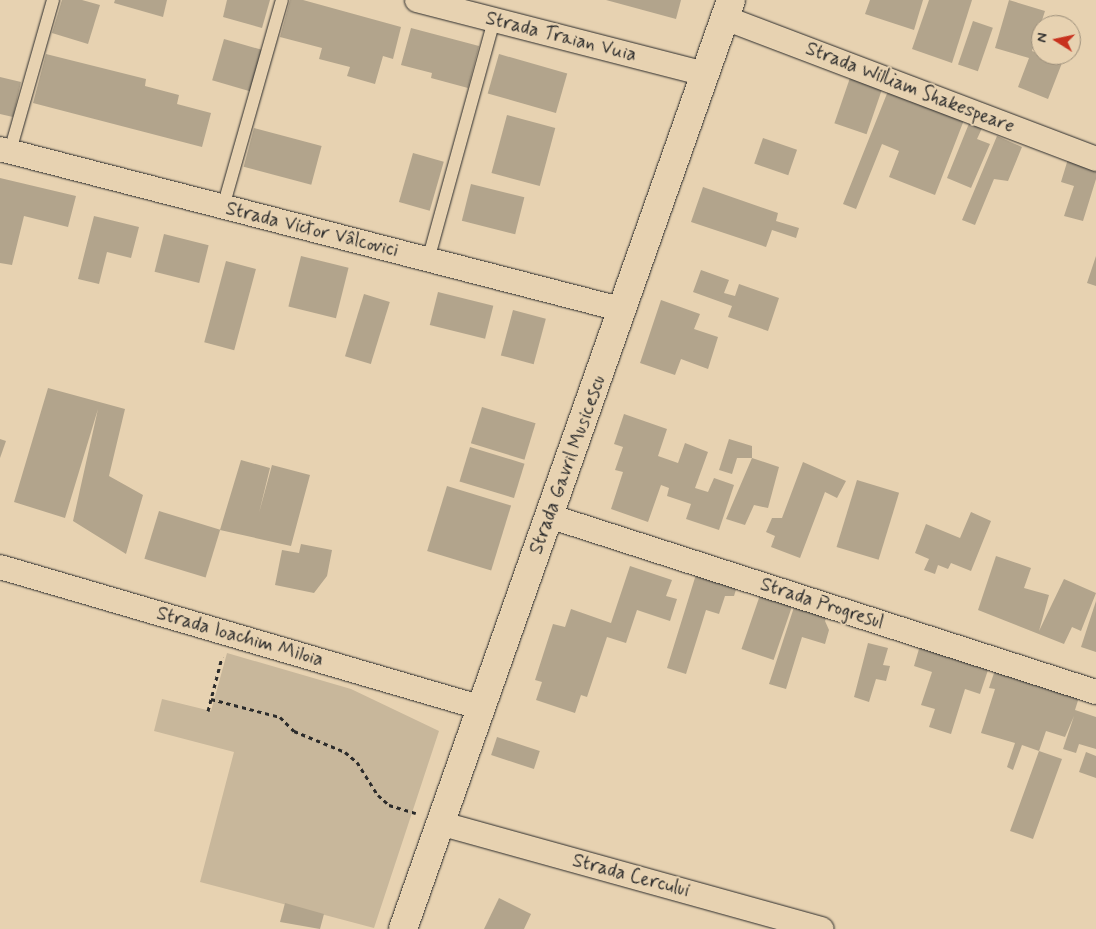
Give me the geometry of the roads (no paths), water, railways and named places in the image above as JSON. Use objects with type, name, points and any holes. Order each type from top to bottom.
[{"type":"street","name":"Strada Traian Vuia","points":[[417,0],[705,74]]},
{"type":"street","name":"Strada Gavril Musicescu","points":[[402,929],[430,819],[480,707],[624,310],[728,9]]},
{"type":"street","name":"Strada William Shakespeare","points":[[728,9],[1096,159]]},
{"type":"street","name":"Strada Victor Vâlcovici","points":[[5,150],[624,310]]},
{"type":"street","name":"Strada Progresul","points":[[549,516],[1096,692]]},
{"type":"street","name":"Strada Ioachim Miloia","points":[[0,567],[480,707]]},
{"type":"street","name":"Strada Cercului","points":[[430,819],[822,929]]},
{"type":"lane","points":[[5,150],[53,0]]},
{"type":"lane","points":[[223,207],[282,0]]},
{"type":"lane","points":[[428,260],[494,20]]}]
